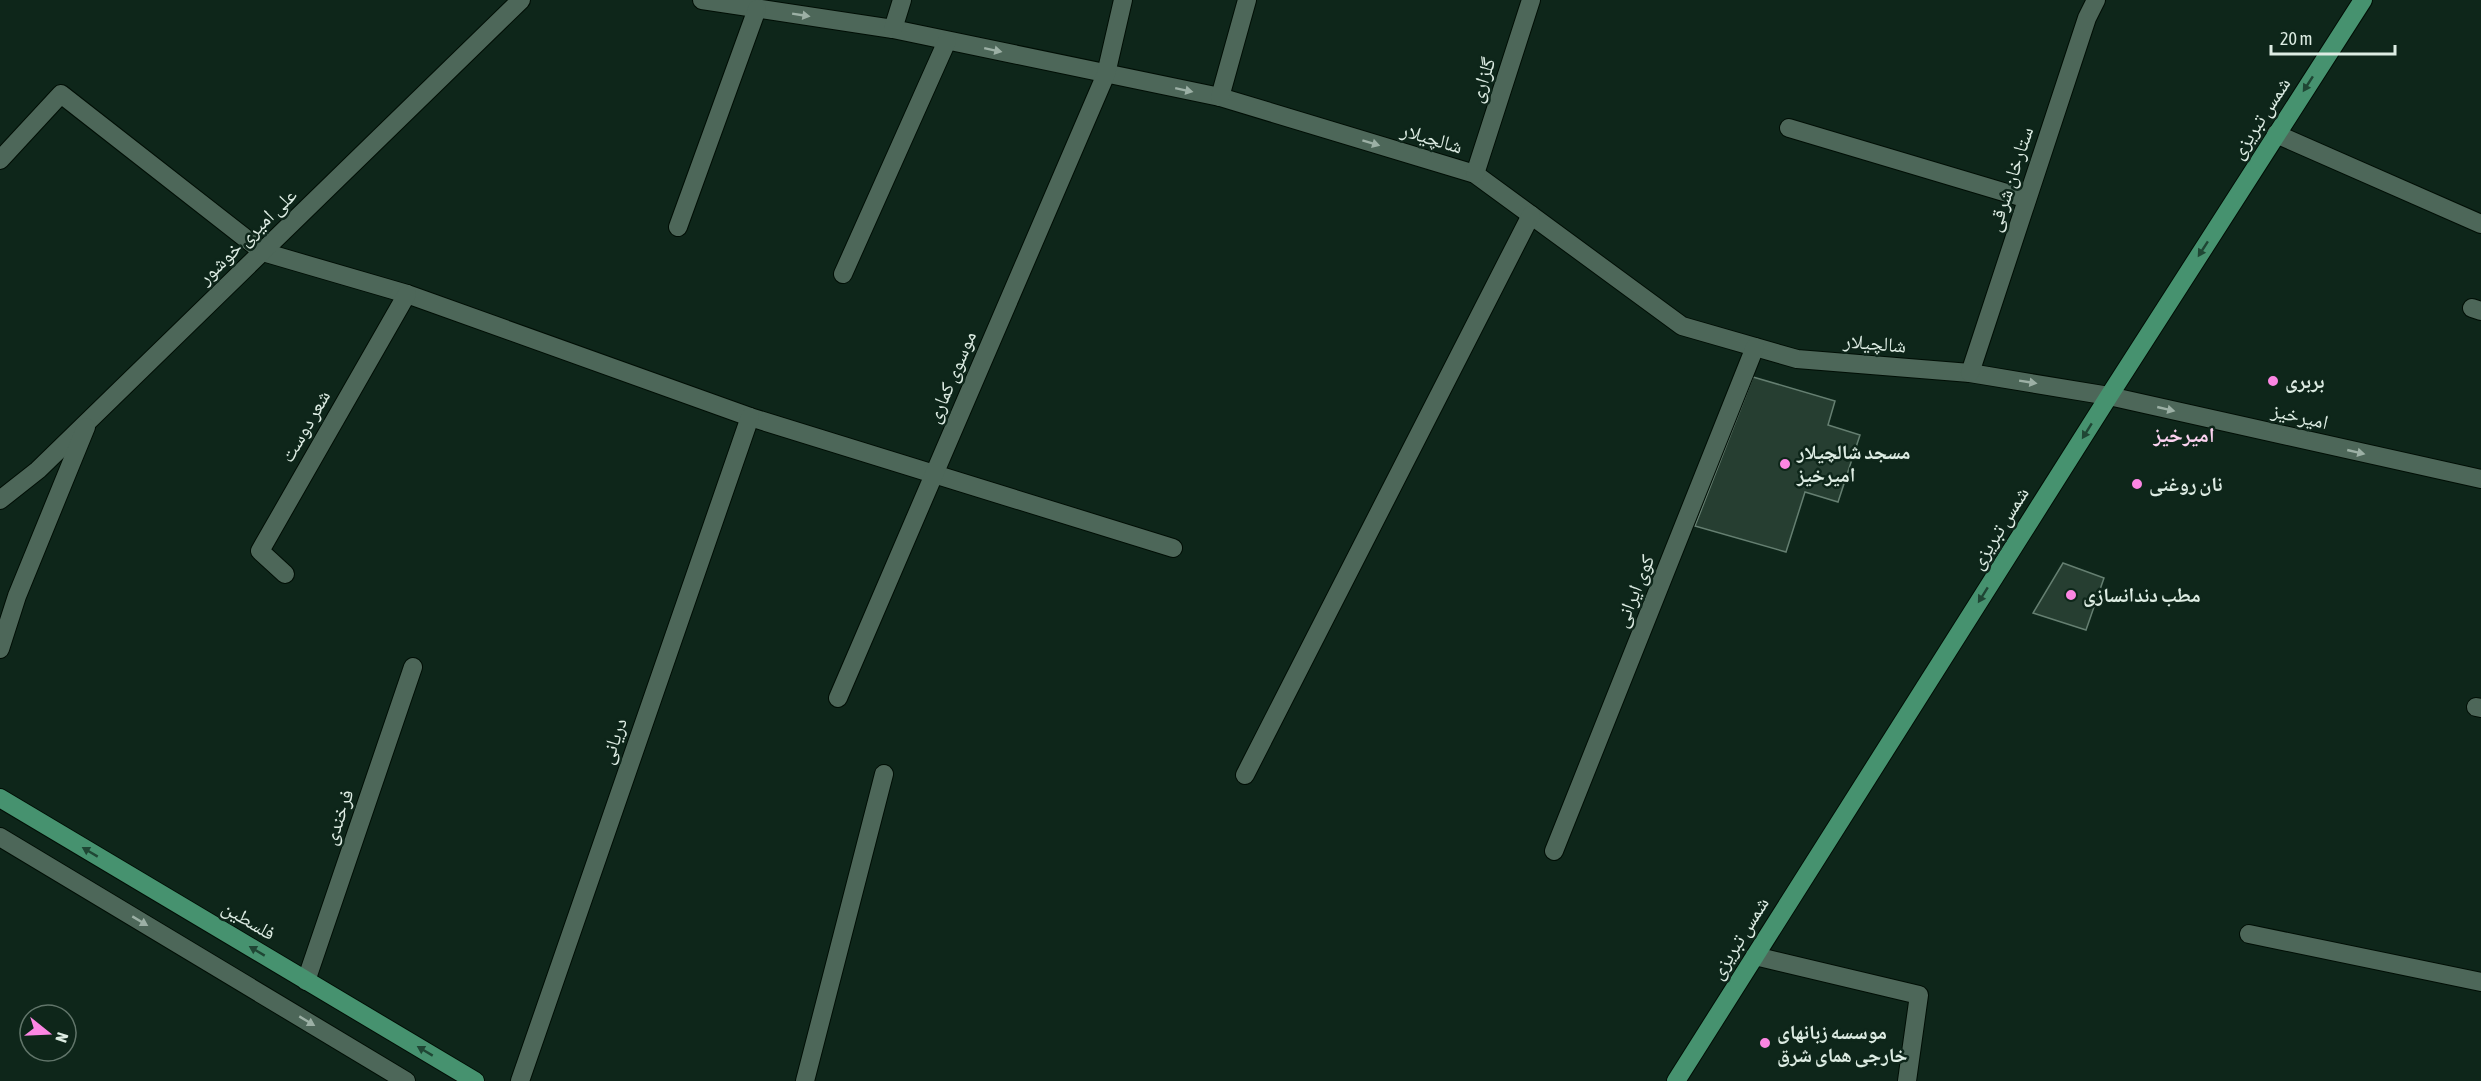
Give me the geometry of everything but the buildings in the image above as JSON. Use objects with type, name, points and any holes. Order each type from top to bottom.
[{"type":"main road","name":"شمس تبریزی","points":[[1676,1081],[2109,396],[2363,0]]},
{"type":"main road","name":"فلسطین","points":[[0,798],[475,1081]]},
{"type":"street","name":"علی امیری خوشور","points":[[0,500],[38,470],[521,0]]},
{"type":"street","name":"شالچیلار","points":[[702,0],[893,29],[1220,97],[1475,174],[1682,326],[1797,359],[1970,374],[2109,396]]},
{"type":"street","points":[[893,29],[902,0]]},
{"type":"street","name":"موسوی کماری","points":[[838,698],[1106,74],[1123,0]]},
{"type":"street","points":[[1220,97],[1247,0]]},
{"type":"street","name":"گلزاری","points":[[1475,174],[1531,0]]},
{"type":"street","name":"ستارخان شرقی","points":[[1970,374],[2087,18],[2096,0]]},
{"type":"street","points":[[678,227],[757,9]]},
{"type":"street","points":[[843,274],[947,40]]},
{"type":"street","points":[[0,160],[61,94],[263,252],[407,294],[750,417],[1173,549]]},
{"type":"street","points":[[1789,128],[2027,199]]},
{"type":"street","points":[[2276,134],[2481,224]]},
{"type":"street","points":[[1245,775],[1531,215]]},
{"type":"street","name":"شعر دوست","points":[[285,574],[260,551],[407,294]]},
{"type":"street","name":"کوی ایرانی","points":[[1554,851],[1755,347]]},
{"type":"street","name":"امیرخیز","points":[[2109,396],[2481,479]]},
{"type":"street","name":"دریانی","points":[[520,1081],[750,417]]},
{"type":"street","points":[[0,649],[17,596],[89,420]]},
{"type":"street","name":"فرخندی","points":[[306,981],[413,667]]},
{"type":"street","points":[[805,1081],[884,774]]},
{"type":"street","points":[[0,837],[406,1081]]},
{"type":"street","points":[[2249,934],[2481,982]]},
{"type":"street","points":[[1755,956],[1919,995],[1907,1081]]},
{"type":"place","name":"بربری","points":[[2273,381]]},
{"type":"place","name":"مسجد شالچیلار امیرخیز","points":[[1785,464]]},
{"type":"place","name":"نان روغنی","points":[[2137,484]]},
{"type":"place","name":"مطب دندانسازی","points":[[2071,595]]},
{"type":"place","name":"موسسه زبانهای خارجی همای شرق","points":[[1765,1043]]},
{"type":"district","name":"امیرخیز","points":[[2184,435]]}]
